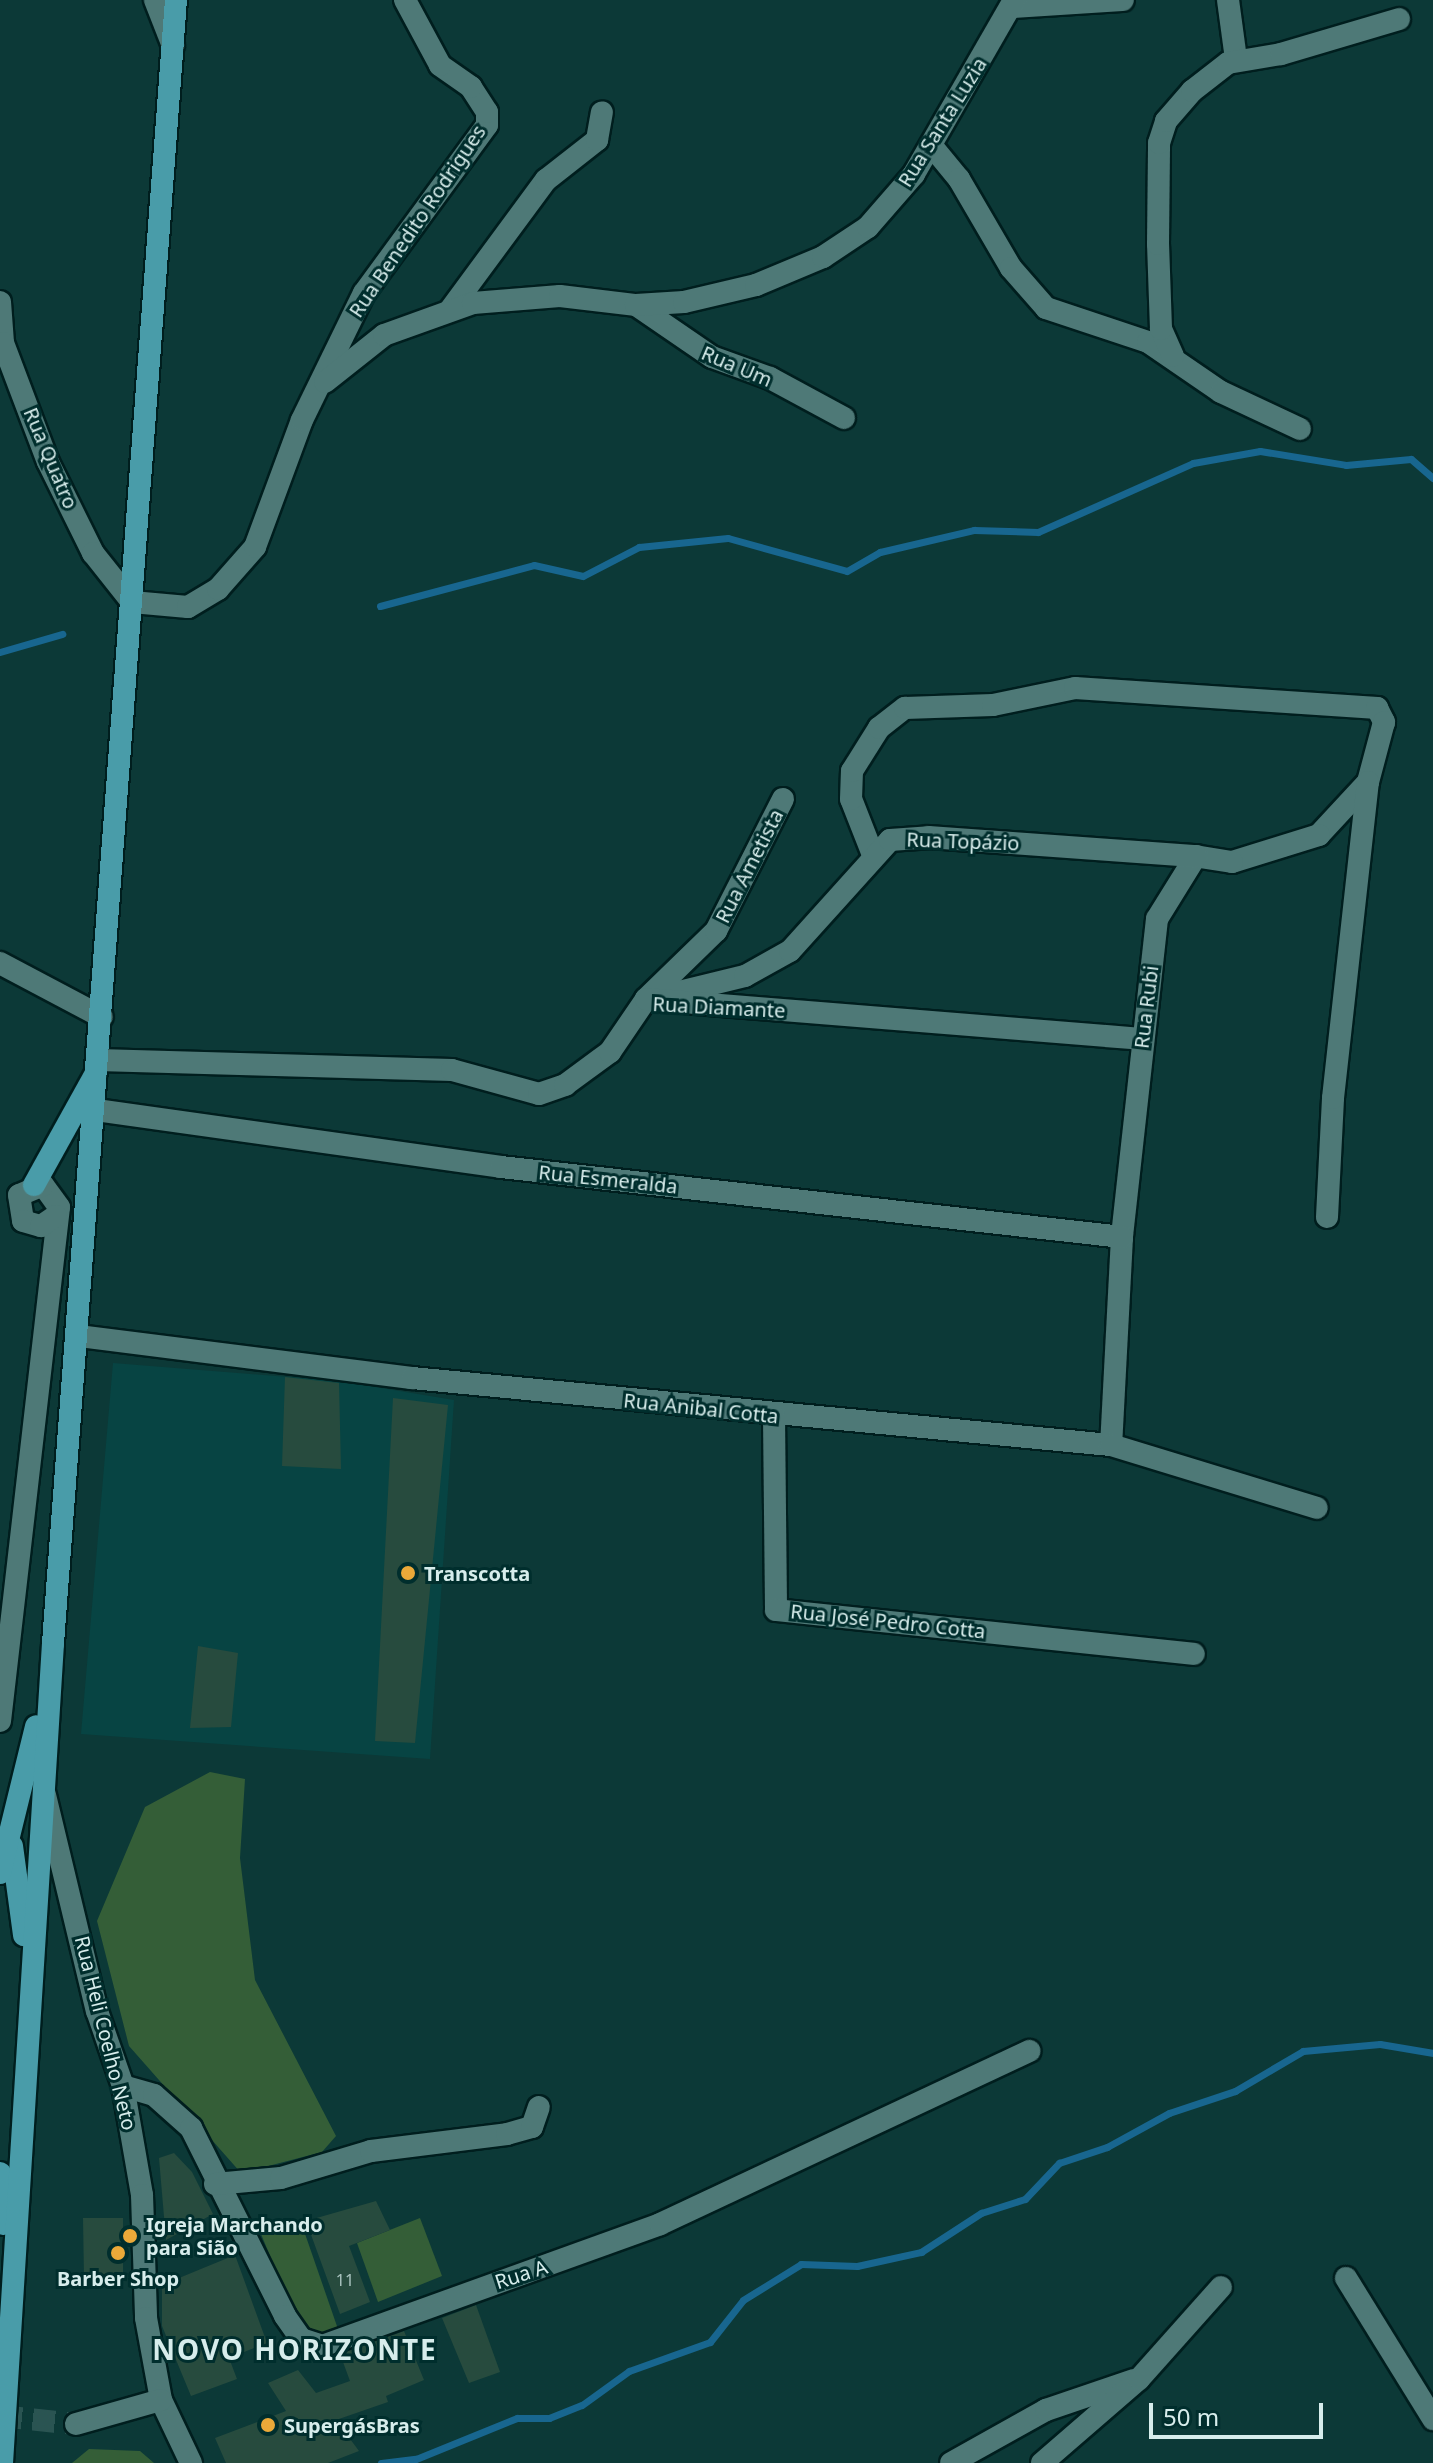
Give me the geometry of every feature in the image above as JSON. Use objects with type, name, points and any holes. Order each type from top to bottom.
[{"type":"main road","points":[[2,2463],[53,1643],[96,1110],[176,0]]},
{"type":"main road","points":[[34,1185],[98,1065]]},
{"type":"main road","points":[[0,1873],[11,1841],[53,1643]]},
{"type":"main road","points":[[11,1841],[31,1972]]},
{"type":"main road","points":[[0,2173],[9,2314]]},
{"type":"street","points":[[155,0],[173,46]]},
{"type":"street","name":"Rua Benedito Rodrigues","points":[[132,602],[188,607],[218,589],[255,547],[316,392],[364,293],[487,125],[487,112],[471,87],[440,65],[405,0]]},
{"type":"street","name":"Rua Santa Luzia","points":[[316,392],[361,348],[450,310],[560,296],[636,305],[719,296],[823,257],[893,202],[931,145],[1013,3],[1123,0]]},
{"type":"street","points":[[1228,0],[1236,59]]},
{"type":"street","points":[[1173,356],[1161,329],[1159,143],[1166,121],[1192,91],[1236,59],[1281,54],[1399,19]]},
{"type":"street","points":[[450,310],[546,180],[597,140],[602,112]]},
{"type":"street","points":[[931,145],[959,179],[1011,268],[1046,308],[1133,336],[1173,356],[1221,392],[1300,429]]},
{"type":"street","name":"Rua Quatro","points":[[0,302],[2,343],[48,462],[93,553],[132,602]]},
{"type":"street","name":"Rua Um","points":[[636,305],[689,345],[844,418]]},
{"type":"street","points":[[873,855],[851,799],[852,771],[879,728],[905,708],[993,705],[1075,688],[1377,708],[1384,722],[1368,782],[1333,1098],[1327,1217]]},
{"type":"street","points":[[1196,856],[1232,862],[1319,835],[1368,782]]},
{"type":"street","name":"Rua Ametista","points":[[646,999],[716,931],[783,799]]},
{"type":"street","name":"Rua Topázio","points":[[646,999],[770,965],[811,934],[873,855],[890,840],[929,837],[1196,856]]},
{"type":"street","name":"Rua Rubi","points":[[1111,1445],[1122,1237],[1141,1039],[1157,919],[1196,856]]},
{"type":"street","points":[[0,963],[102,1017]]},
{"type":"street","name":"Rua Diamante","points":[[98,1065],[452,1070],[539,1094],[565,1085],[610,1052],[646,999],[1141,1039]]},
{"type":"street","name":"Rua Esmeralda","points":[[96,1110],[501,1167],[1122,1237]]},
{"type":"street","points":[[0,1721],[48,1266],[56,1216],[57,1198],[34,1185],[17,1204],[32,1225],[48,1266]]},
{"type":"street","points":[[32,1225],[56,1216]]},
{"type":"street","name":"Rua Anibal Cotta","points":[[79,1336],[774,1416],[1111,1445],[1317,1508]]},
{"type":"street","name":"Rua José Pedro Cotta","points":[[774,1416],[776,1610],[1194,1654]]},
{"type":"street","name":"Rua Heli Coelho Neto","points":[[43,1790],[97,2011],[123,2086],[142,2195],[146,2318],[161,2400],[191,2463]]},
{"type":"street","name":"Rua A","points":[[123,2086],[154,2095],[191,2128],[215,2184],[297,2334],[310,2345],[335,2344],[660,2224],[1030,2051]]},
{"type":"street","points":[[215,2184],[292,2176],[371,2151],[507,2134],[532,2127],[539,2107]]},
{"type":"street","points":[[1346,2278],[1433,2419]]},
{"type":"street","points":[[1042,2463],[1139,2379],[1221,2287]]},
{"type":"street","points":[[951,2463],[1046,2410],[1139,2379]]},
{"type":"street","points":[[76,2424],[161,2400]]},
{"type":"shaded area","name":"Transcotta","points":[[113,1363],[339,1381],[454,1400],[430,1759],[81,1734]]},
{"type":"green space","points":[[210,1772],[245,1779],[240,1858],[255,1980],[336,2136],[322,2152],[241,2173],[129,2046],[97,1921],[145,1807]]},
{"type":"green space","points":[[420,2218],[442,2276],[378,2302],[357,2243]]},
{"type":"green space","points":[[303,2228],[339,2332],[316,2337],[298,2324],[261,2234]]},
{"type":"green space","points":[[89,2449],[140,2451],[154,2463],[72,2463]]},
{"type":"building","points":[[285,1377],[339,1383],[341,1469],[282,1466]]},
{"type":"building","name":"Transcotta","points":[[393,1398],[448,1405],[415,1743],[375,1741]]},
{"type":"building","points":[[198,1646],[238,1653],[231,1727],[190,1728]]},
{"type":"building","points":[[174,2153],[192,2172],[213,2214],[166,2240],[159,2158]]},
{"type":"building","points":[[376,2201],[390,2230],[349,2246],[370,2302],[340,2314],[306,2221]]},
{"type":"building","points":[[83,2218],[123,2218],[123,2276],[84,2277]]},
{"type":"building","points":[[235,2255],[267,2343],[229,2358],[237,2379],[191,2396],[162,2326],[162,2285]]},
{"type":"building","points":[[476,2305],[500,2372],[469,2383],[442,2318]]},
{"type":"building","points":[[404,2331],[424,2380],[386,2396],[388,2402],[336,2420],[359,2451],[328,2463],[226,2463],[215,2438],[286,2411],[268,2383],[298,2370],[316,2393],[350,2381],[340,2354]]},
{"type":"waterway","points":[[380,606],[534,565],[583,576],[639,547],[728,538],[847,571],[880,552],[974,530],[1038,532],[1193,463],[1260,451],[1346,465],[1411,459],[1433,478]]},
{"type":"waterway","points":[[0,652],[62,634]]},
{"type":"waterway","points":[[381,2463],[416,2459],[517,2418],[549,2418],[582,2405],[629,2371],[710,2342],[743,2300],[801,2264],[857,2266],[921,2252],[981,2213],[1025,2199],[1059,2163],[1107,2147],[1169,2113],[1235,2091],[1303,2051],[1380,2044],[1433,2053]]},
{"type":"tunnel","points":[[0,2416],[76,2424]]},
{"type":"place","name":"Transcotta","points":[[408,1573]]},
{"type":"place","name":"Igreja Marchando para Sião","points":[[130,2236]]},
{"type":"place","name":"Barber Shop","points":[[118,2253]]},
{"type":"place","name":"SupergásBras","points":[[268,2425]]},
{"type":"district","name":"NOVO HORIZONTE","points":[[295,2349]]}]
